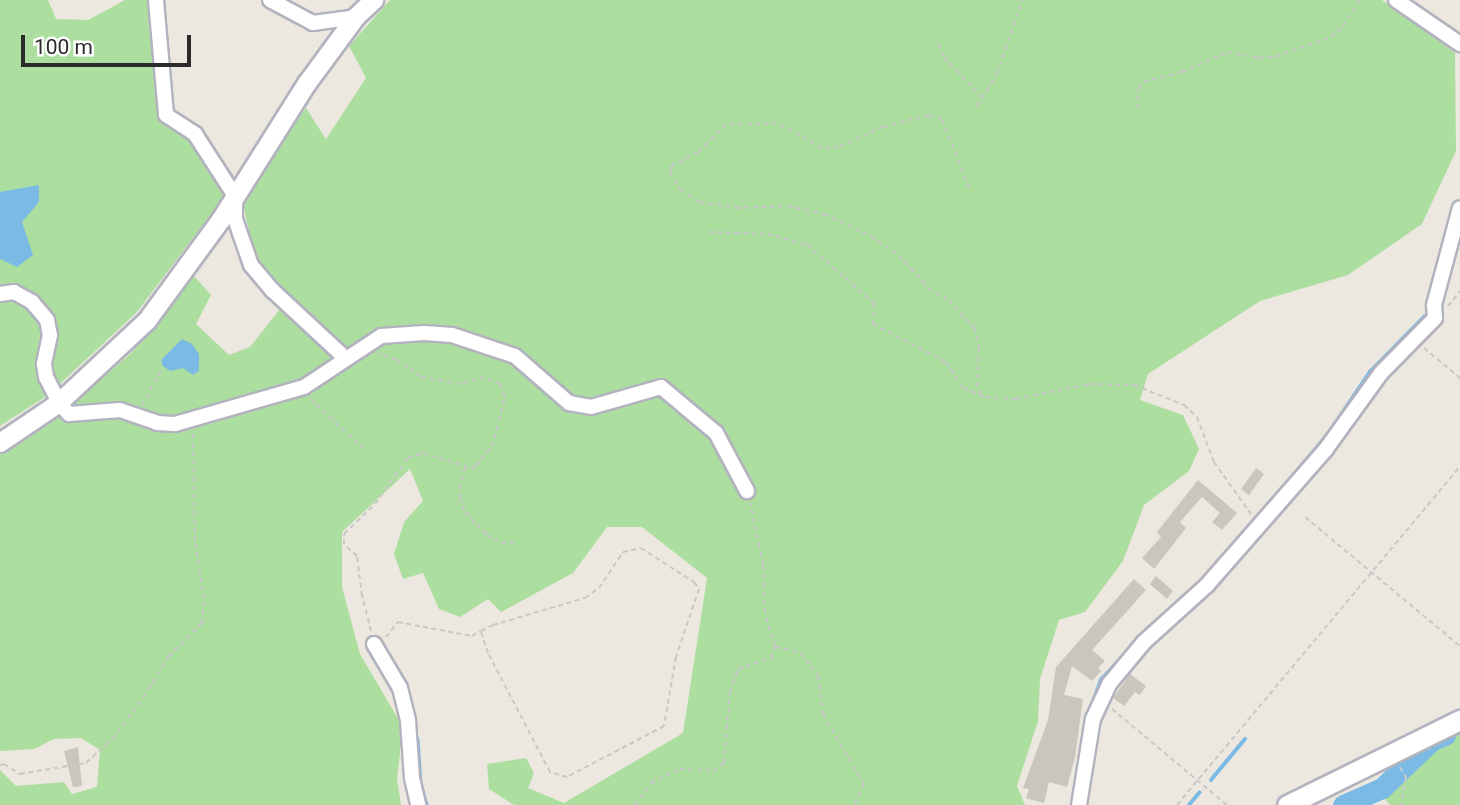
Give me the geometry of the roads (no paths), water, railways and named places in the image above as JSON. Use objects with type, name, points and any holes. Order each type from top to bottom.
[{"type":"main road","points":[[1287,805],[1460,720]]},
{"type":"street","points":[[156,0],[166,115],[195,134],[235,196],[235,219],[251,265],[273,291],[345,358]]},
{"type":"street","points":[[270,0],[313,23],[356,17]]},
{"type":"street","points":[[0,443],[59,403],[147,321],[171,291],[306,85],[356,17],[374,0]]},
{"type":"street","points":[[1396,0],[1460,44]]},
{"type":"street","points":[[1079,805],[1093,719],[1100,699],[1110,683],[1144,642],[1207,585],[1260,526],[1326,449],[1381,373],[1435,318],[1434,305],[1460,208]]},
{"type":"street","points":[[0,294],[14,292],[33,302],[47,320],[50,335],[44,364],[46,377],[59,403],[69,414],[120,410],[166,424],[193,419],[304,387],[381,336],[424,332],[452,335],[516,356],[569,403],[591,407],[661,387],[716,433],[747,491]]},
{"type":"street","points":[[379,645],[400,688],[408,721],[412,778],[418,805]]},
{"type":"water","points":[[39,185],[39,202],[22,222],[33,255],[17,267],[0,259],[0,192]]},
{"type":"water","points":[[182,339],[192,344],[199,354],[199,371],[193,375],[183,368],[170,371],[163,366],[161,360]]},
{"type":"waterway","points":[[1293,476],[1328,434],[1370,372],[1425,316]]},
{"type":"waterway","points":[[1089,713],[1101,680],[1150,627]]},
{"type":"waterway","points":[[1343,805],[1382,788],[1432,740],[1445,735]]},
{"type":"waterway","points":[[418,739],[421,784],[427,805]]},
{"type":"waterway","points":[[1211,780],[1245,739]]},
{"type":"waterway","points":[[1189,805],[1199,793]]}]
